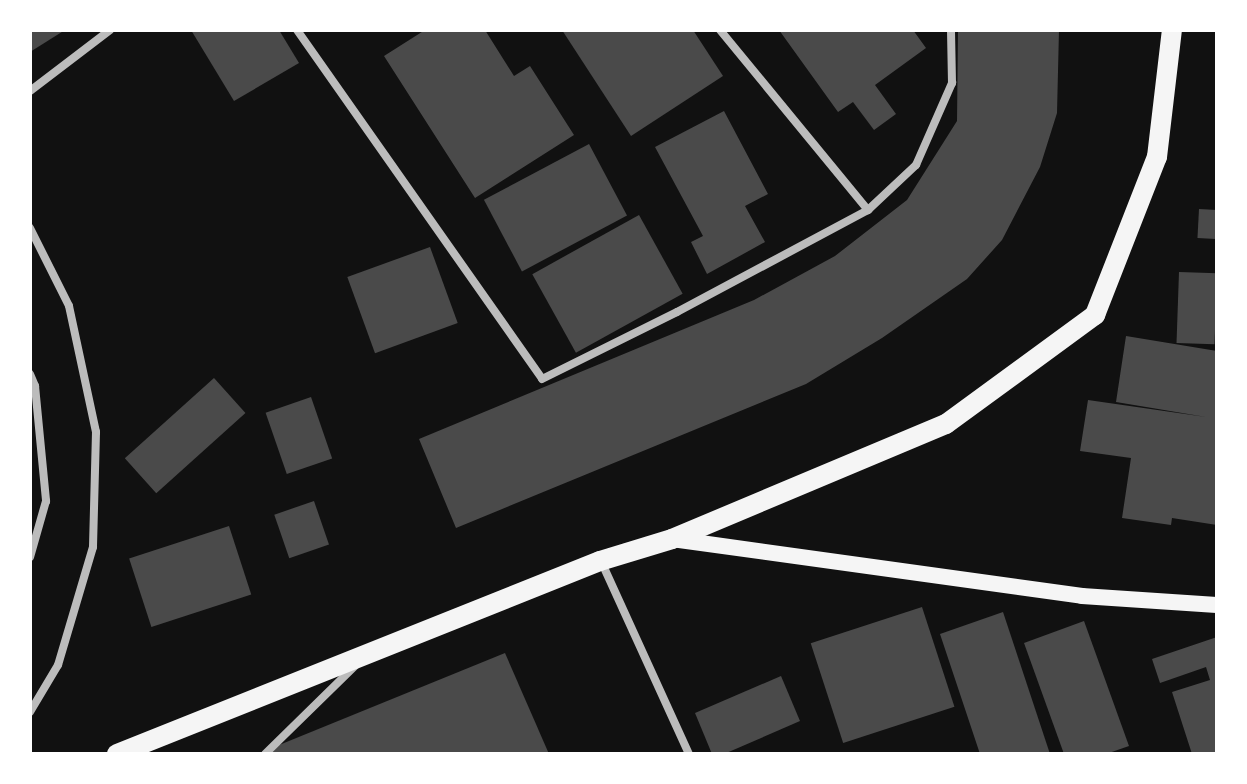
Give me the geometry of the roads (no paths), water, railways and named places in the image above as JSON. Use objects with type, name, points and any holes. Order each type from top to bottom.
[{"type":"main road","points":[[117,754],[600,561],[672,539],[946,424],[1095,315],[1157,157],[1172,30]]},
{"type":"main road","points":[[672,539],[1082,596],[1217,605]]},
{"type":"street","points":[[30,91],[110,30]]},
{"type":"street","points":[[297,30],[542,379],[677,312],[868,210],[916,165],[952,83],[951,30]]},
{"type":"street","points":[[720,30],[868,210]]},
{"type":"street","points":[[30,228],[69,306],[96,432],[93,547],[58,665],[30,712]]},
{"type":"street","points":[[30,374],[35,386],[46,501],[30,557]]},
{"type":"street","points":[[600,561],[689,754]]},
{"type":"street","points":[[265,754],[366,654]]}]
